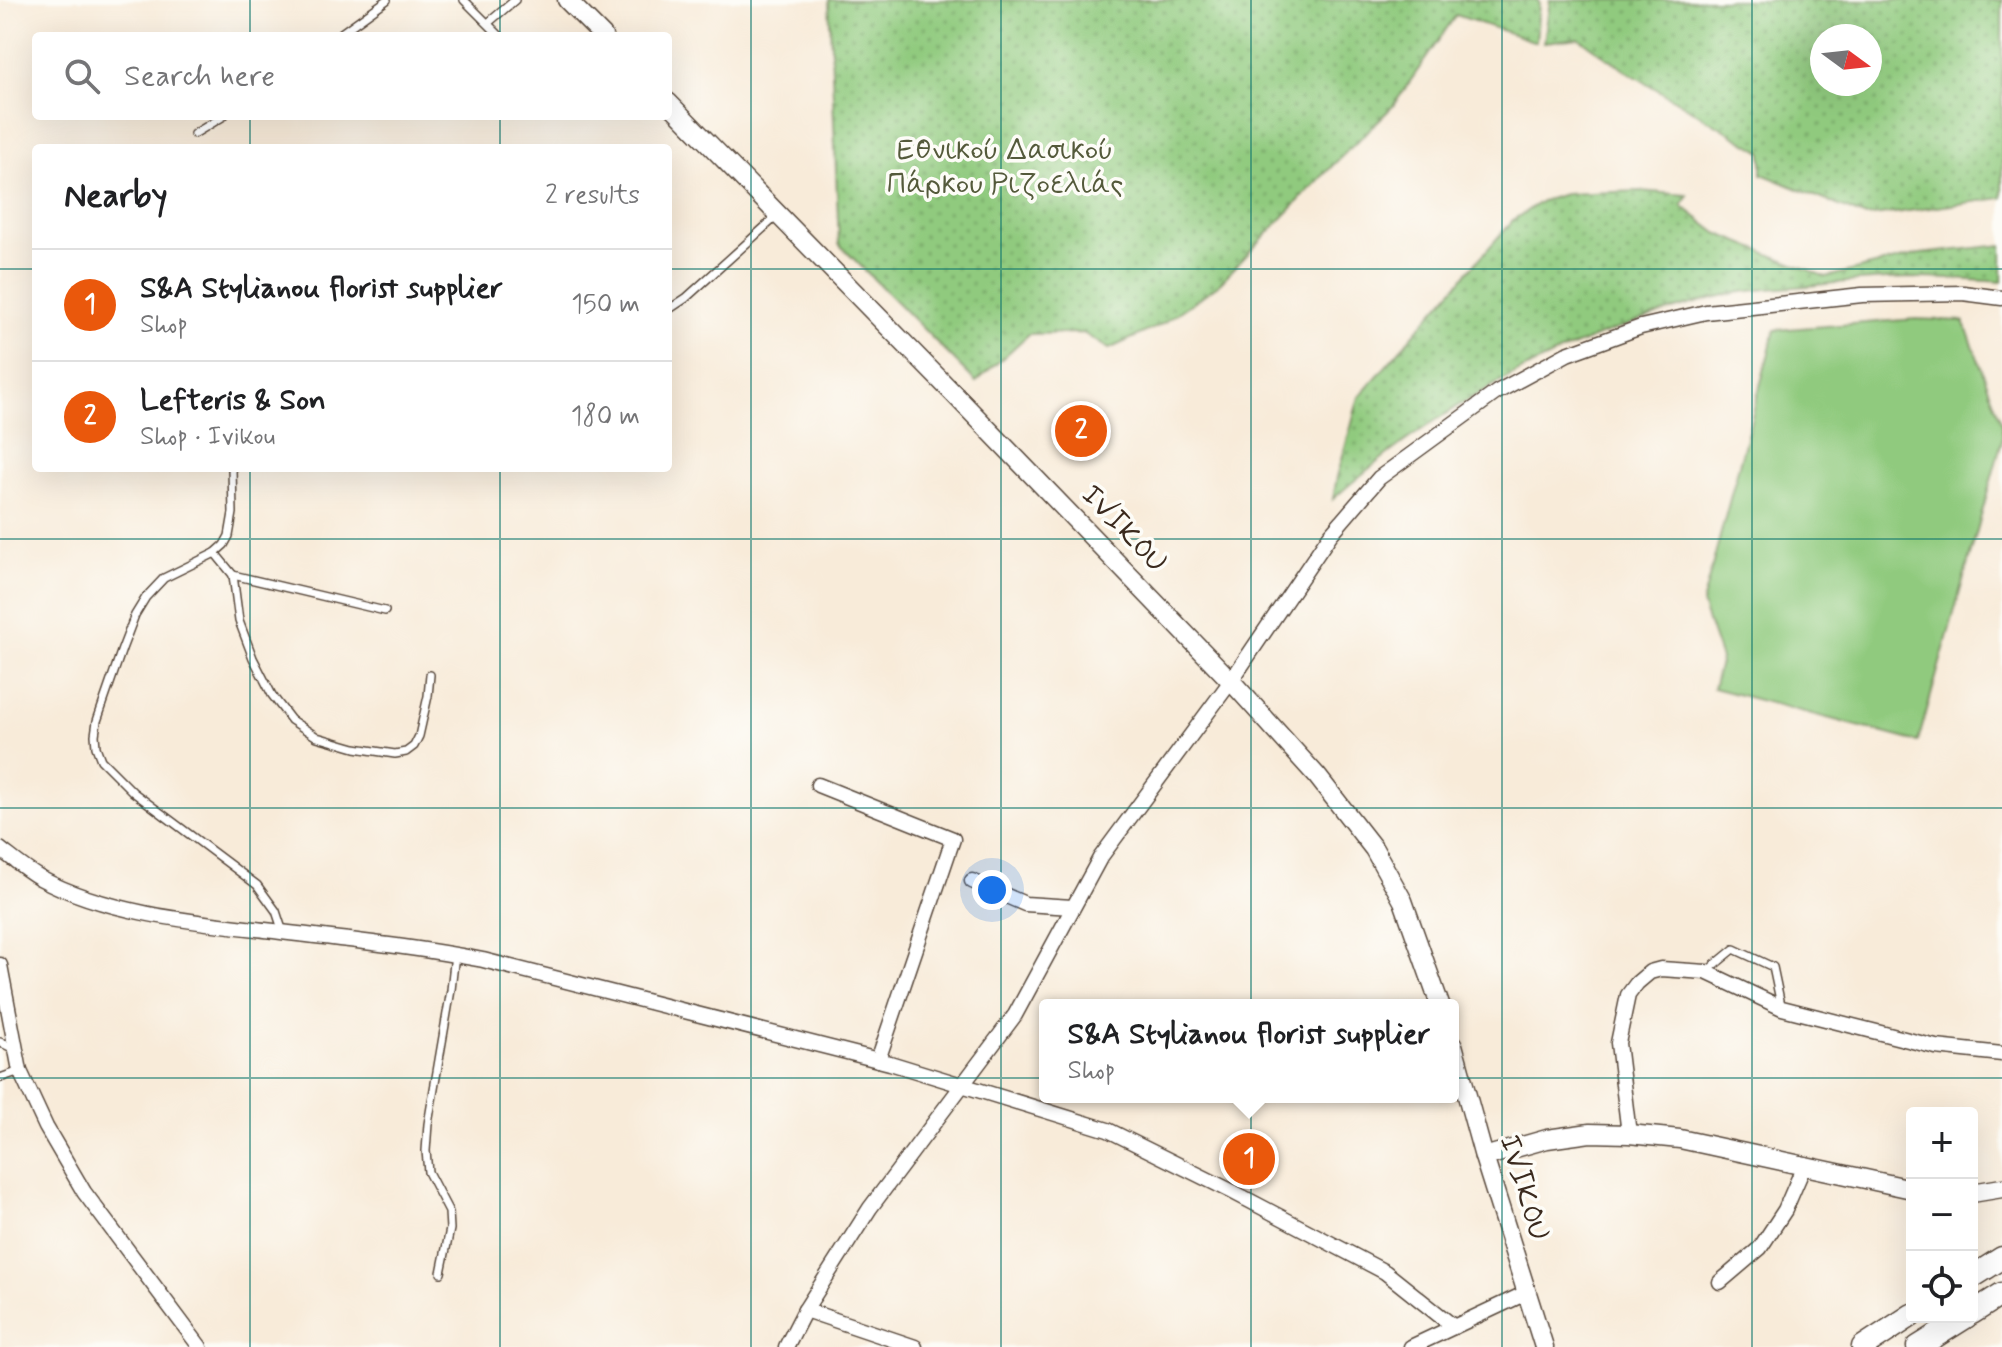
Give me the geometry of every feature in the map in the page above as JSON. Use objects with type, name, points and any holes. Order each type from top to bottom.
[{"type":"highway","points":[[1978,1273],[2002,1258]]},
{"type":"highway","points":[[1978,1309],[2002,1294]]},
{"type":"highway","points":[[1863,1347],[1906,1319]]},
{"type":"highway","points":[[1918,1347],[1956,1323]]},
{"type":"street","points":[[567,0],[599,32]]},
{"type":"street","name":"IVIKOU","points":[[672,106],[1231,681],[1317,776],[1374,849],[1403,901],[1438,999]]},
{"type":"street","points":[[786,1347],[805,1310],[870,1208],[1015,1015],[1100,858],[1231,681],[1330,535],[1379,478],[1497,392],[1567,354],[1641,327],[1706,312],[1862,295],[1963,293],[2002,298]]},
{"type":"street","points":[[818,785],[953,839],[878,1060]]},
{"type":"street","points":[[0,849],[39,877],[82,896],[145,913],[194,922],[455,954],[498,963],[878,1060],[1108,1130],[1385,1272],[1454,1327]]},
{"type":"street","points":[[972,881],[1025,904],[1072,907]]},
{"type":"street","points":[[0,965],[20,1071],[46,1127],[84,1192],[200,1347]]},
{"type":"street","points":[[1629,1134],[1618,1043],[1628,995],[1650,972],[1661,969],[1706,972],[1782,1008],[1936,1047],[2002,1054]]},
{"type":"street","name":"IVIKOU","points":[[1459,1067],[1544,1347]]},
{"type":"street","points":[[1484,1157],[1547,1139],[1590,1133],[1629,1134],[1680,1139],[1906,1188]]},
{"type":"street","points":[[1720,1282],[1760,1248],[1785,1210],[1804,1166]]},
{"type":"street","points":[[1978,1192],[2002,1188]]},
{"type":"street","points":[[1411,1347],[1526,1293]]},
{"type":"street","points":[[805,1310],[915,1347]]},
{"type":"lane","points":[[343,32],[387,0]]},
{"type":"lane","points":[[464,0],[496,32]]},
{"type":"lane","points":[[488,23],[515,0]]},
{"type":"lane","points":[[194,134],[217,120]]},
{"type":"lane","points":[[672,307],[779,214]]},
{"type":"lane","points":[[232,472],[233,513],[229,536],[215,553],[164,578],[146,597],[135,615],[97,721],[96,747],[101,760],[133,792],[257,885],[276,911],[283,932]]},
{"type":"lane","points":[[215,553],[233,575],[239,621],[272,695],[291,720],[317,737],[355,748],[395,754],[406,752],[414,746],[419,736],[430,675]]},
{"type":"lane","points":[[233,575],[385,611]]},
{"type":"lane","points":[[1706,972],[1734,949],[1773,967],[1782,1008]]},
{"type":"lane","points":[[441,1273],[450,1229],[449,1212],[428,1172],[426,1151],[455,954]]},
{"type":"lane","points":[[0,1042],[16,1051]]},
{"type":"lane","points":[[0,1078],[20,1071]]},
{"type":"green space","name":"Εθνικού Δασικού Πάρκου Ριζοελιάς","points":[[829,0],[1539,2],[1536,42],[1456,15],[1393,106],[1218,285],[1159,326],[1109,349],[1083,333],[1029,334],[976,382],[839,244]]},
{"type":"green space","points":[[1550,0],[2002,0],[2002,198],[1866,217],[1762,174],[1762,152],[1628,72],[1579,38],[1544,42]]},
{"type":"green space","points":[[1640,191],[1688,195],[1682,206],[1717,233],[1826,277],[1920,254],[2002,245],[2002,282],[1911,278],[1859,281],[1735,293],[1672,310],[1594,338],[1514,374],[1439,418],[1333,499],[1359,397],[1513,220],[1542,201],[1565,194]]},
{"type":"green space","points":[[1916,319],[1964,321],[2002,424],[2002,441],[1918,742],[1713,688],[1721,659],[1702,604],[1775,330]]},
{"type":"place","name":"Lefteris & Son","points":[[1081,431]]},
{"type":"place","name":"S&A Stylianou florist supplier","points":[[1249,1159]]}]
